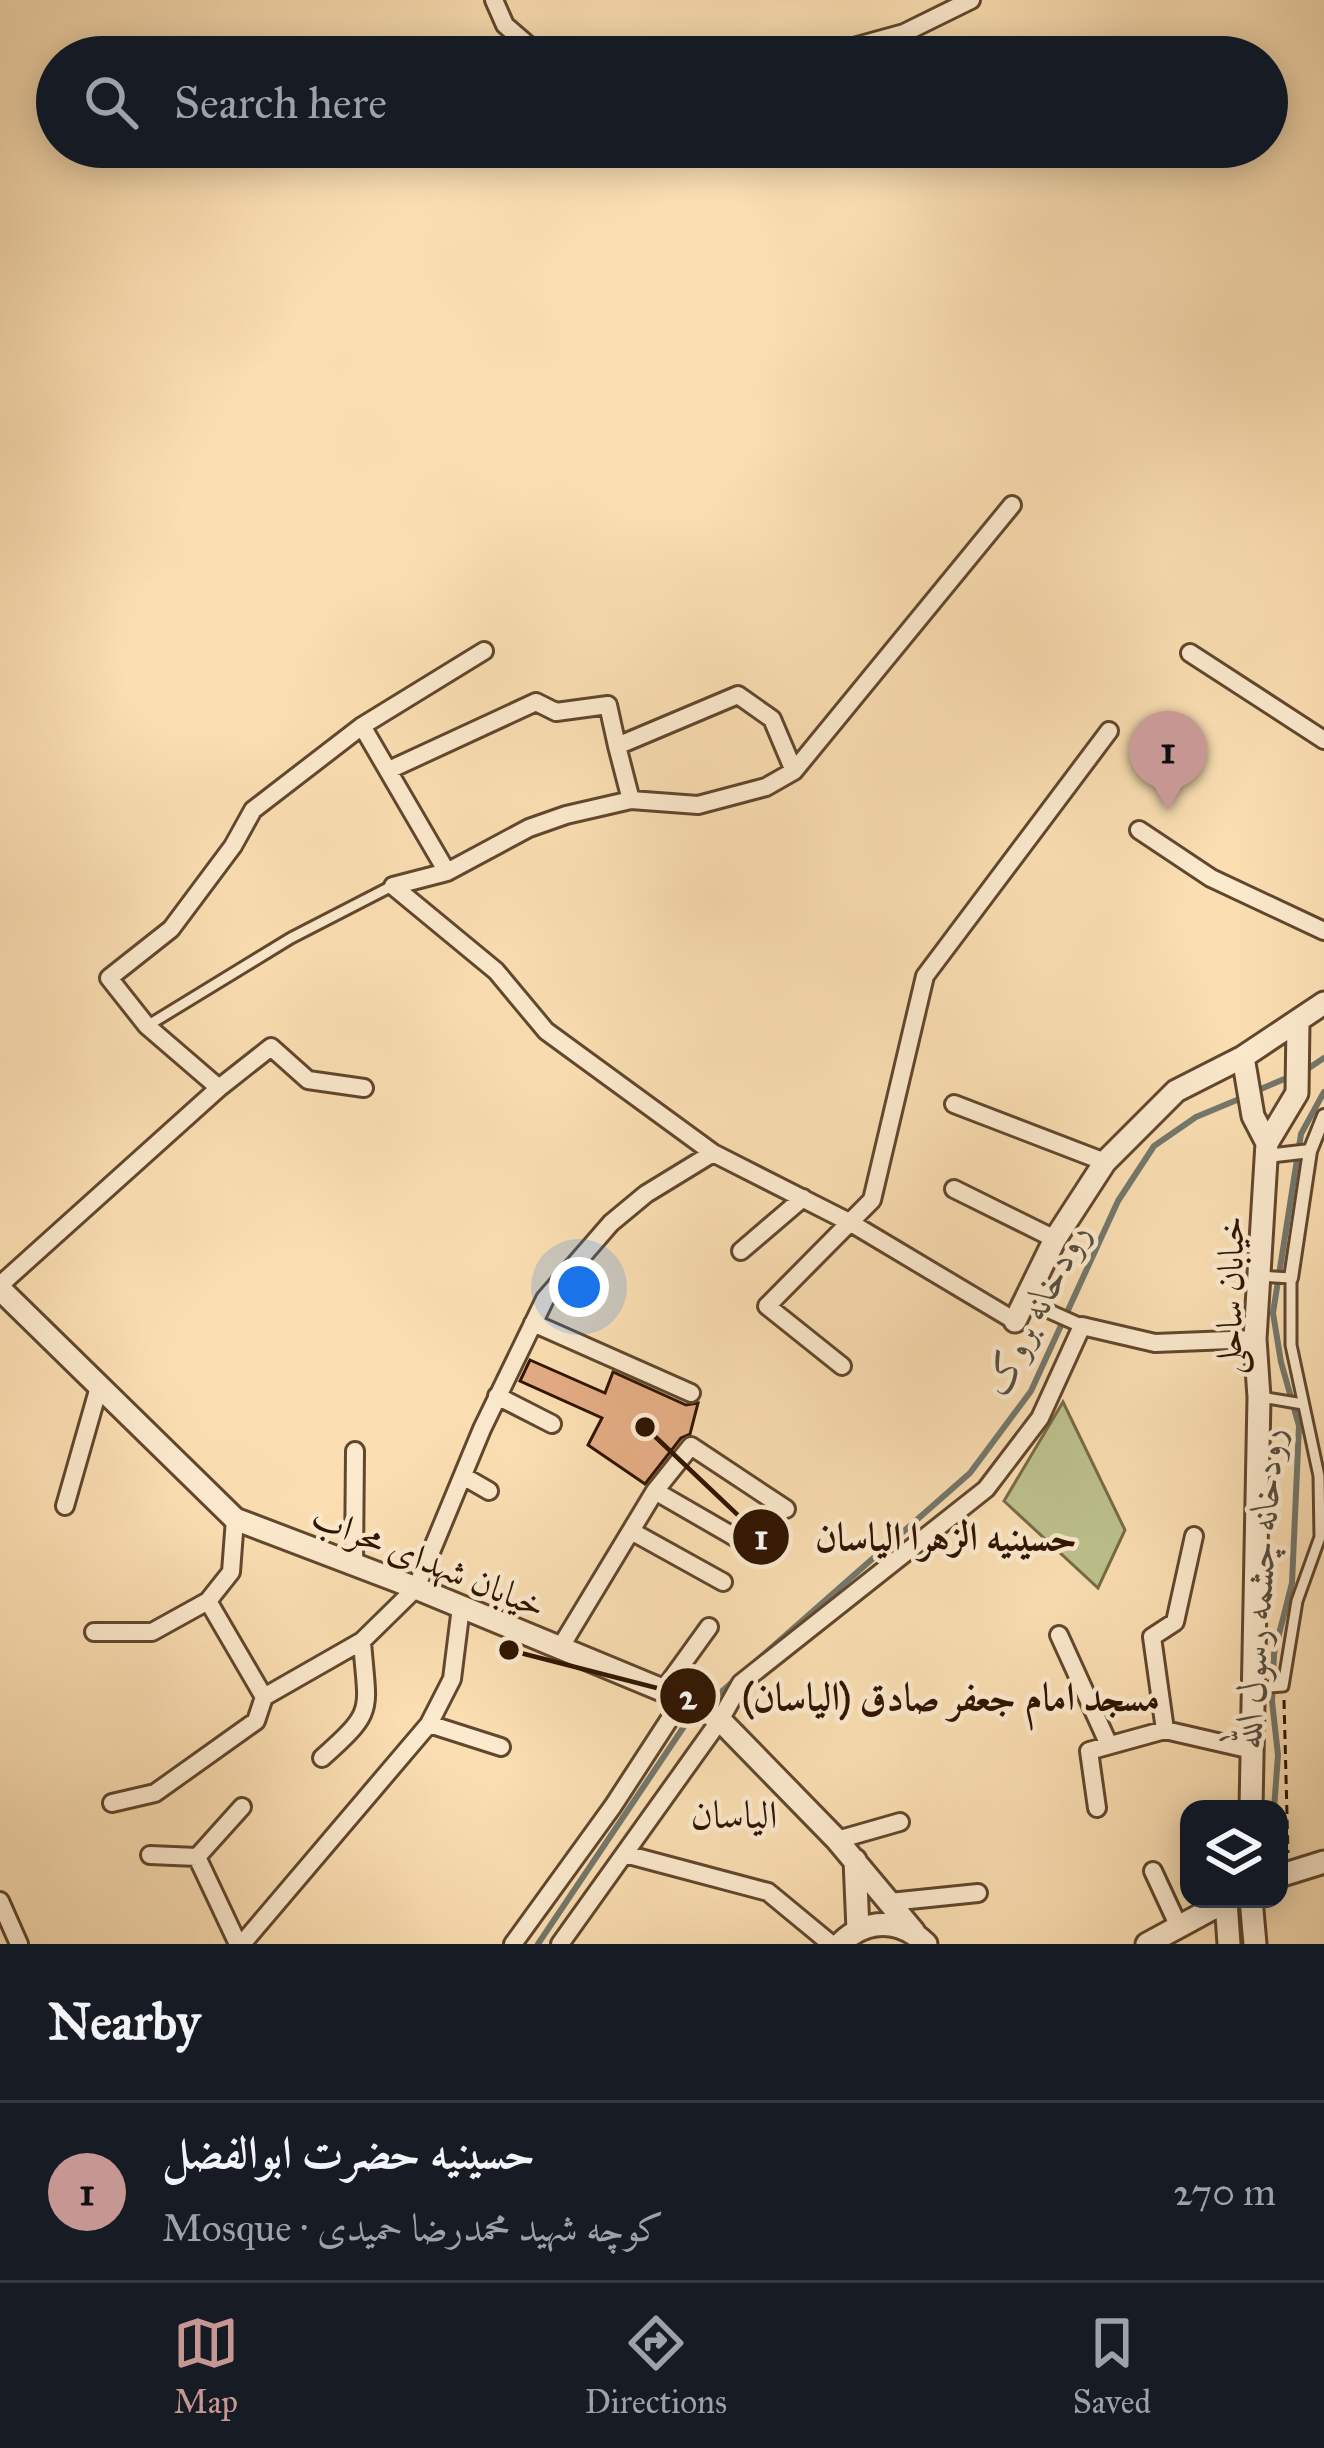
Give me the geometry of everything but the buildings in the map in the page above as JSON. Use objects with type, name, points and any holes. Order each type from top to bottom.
[{"type":"street","points":[[494,0],[505,25],[518,36]]},
{"type":"street","points":[[893,36],[971,0]]},
{"type":"street","points":[[393,886],[447,872],[529,827],[631,800],[698,805],[766,787],[794,771],[1012,505]]},
{"type":"street","points":[[219,1088],[147,1026],[109,977],[171,929],[233,846],[253,810],[362,726],[484,651]]},
{"type":"street","points":[[1190,652],[1324,740]]},
{"type":"street","points":[[617,746],[738,695],[772,718],[794,771]]},
{"type":"street","points":[[389,770],[536,702],[556,712],[608,705],[631,800]]},
{"type":"street","points":[[362,726],[447,872]]},
{"type":"street","points":[[842,1366],[767,1306],[872,1200],[925,976],[1108,730]]},
{"type":"street","points":[[1139,830],[1211,878],[1324,931]]},
{"type":"street","points":[[393,886],[496,971],[546,1031],[713,1153],[1021,1311],[1155,1342],[1256,1340]]},
{"type":"street","points":[[1021,1311],[1055,1239],[1105,1162],[1176,1091],[1245,1066],[1324,1003]]},
{"type":"street","name":"خیابان ساحلی","points":[[1267,1149],[1297,1094],[1298,1023]]},
{"type":"street","points":[[0,1287],[219,1088],[271,1047],[308,1081],[364,1088]]},
{"type":"street","name":"خیابان ساحلی","points":[[1245,1066],[1251,1106],[1267,1149],[1264,1276],[1256,1340],[1267,1398],[1251,1800]]},
{"type":"street","points":[[954,1104],[1105,1162]]},
{"type":"street","points":[[1288,1278],[1310,1151],[1324,1115]]},
{"type":"street","points":[[1267,1149],[1310,1151]]},
{"type":"street","points":[[112,1803],[155,1793],[256,1720],[264,1697],[362,1641],[416,1588],[496,1396],[544,1299],[611,1223],[646,1194],[713,1153]]},
{"type":"street","points":[[954,1189],[1055,1239]]},
{"type":"street","points":[[741,1252],[802,1198]]},
{"type":"street","name":"خیابان شهدای محراب","points":[[0,1287],[235,1520],[416,1588],[717,1718],[856,1859],[920,1938]]},
{"type":"street","points":[[532,1323],[691,1394]]},
{"type":"street","points":[[560,1944],[741,1683],[986,1490],[1040,1418],[1082,1326]]},
{"type":"street","points":[[65,1506],[100,1387]]},
{"type":"street","points":[[496,1396],[552,1424]]},
{"type":"street","points":[[560,1648],[655,1491],[691,1446],[786,1509]]},
{"type":"street","points":[[354,1564],[356,1451]]},
{"type":"street","points":[[463,1476],[489,1490]]},
{"type":"street","points":[[655,1491],[752,1546]]},
{"type":"street","points":[[94,1632],[152,1632],[208,1601],[231,1571],[235,1520]]},
{"type":"street","points":[[631,1531],[723,1582]]},
{"type":"street","points":[[1165,1730],[1152,1637],[1175,1622],[1194,1536]]},
{"type":"street","points":[[208,1601],[264,1697]]},
{"type":"street","points":[[197,1857],[240,1944],[429,1724],[452,1679],[461,1607]]},
{"type":"street","points":[[513,1944],[613,1806],[678,1698],[709,1627]]},
{"type":"street","points":[[1059,1635],[1109,1745]]},
{"type":"street","points":[[322,1758],[362,1722],[366,1706],[362,1641]]},
{"type":"street","points":[[429,1724],[501,1747]]},
{"type":"street","points":[[1097,1808],[1089,1750],[1165,1730],[1252,1750]]},
{"type":"street","points":[[150,1856],[197,1857],[242,1808]]},
{"type":"street","points":[[837,1840],[901,1822]]},
{"type":"street","points":[[626,1854],[768,1892],[831,1944]]},
{"type":"street","points":[[856,1859],[849,1937],[886,1924],[920,1938]]},
{"type":"street","points":[[1288,1873],[1324,1865]]},
{"type":"street","points":[[1153,1871],[1179,1927]]},
{"type":"street","points":[[890,1902],[978,1893]]},
{"type":"street","points":[[0,1900],[20,1944]]},
{"type":"street","points":[[1151,1943],[1213,1908]]},
{"type":"street","points":[[1228,1908],[1229,1944]]},
{"type":"street","points":[[1252,1908],[1255,1944]]},
{"type":"lane","points":[[147,1026],[291,938],[393,886]]},
{"type":"lane","points":[[1256,1688],[1280,1687],[1298,1601],[1320,1537],[1319,1476],[1299,1404],[1288,1278],[1264,1276]]},
{"type":"lane","points":[[1267,1398],[1299,1404]]},
{"type":"path","points":[[1280,1687],[1282,1800]]},
{"type":"green space","points":[[1063,1402],[1125,1530],[1098,1588],[1004,1501]]},
{"type":"waterway","name":"رودخانه بروک","points":[[1306,1070],[1324,1058]]},
{"type":"waterway","name":"رودخانه بروک","points":[[1256,1091],[1294,1075]]},
{"type":"waterway","name":"رودخانه چشمه رسول الله","points":[[1275,1800],[1274,1654],[1292,1583],[1299,1426],[1273,1313],[1301,1134],[1324,1092]]},
{"type":"waterway","name":"رودخانه بروک","points":[[538,1944],[687,1722],[970,1473],[1031,1391],[1118,1201],[1154,1146],[1196,1117],[1244,1097]]},
{"type":"waterway","name":"رودخانه چشمه رسول الله","points":[[1241,1922],[1243,1944]]},
{"type":"place","name":"حسینیه حضرت ابوالفضل","points":[[1168,810]]},
{"type":"place","name":"حسینیه الزهرا الیاسان","points":[[645,1427]]},
{"type":"place","name":"مسجد امام جعفر صادق (الیاسان)","points":[[509,1650]]},
{"type":"district","name":"الیاسان","points":[[734,1814]]}]
